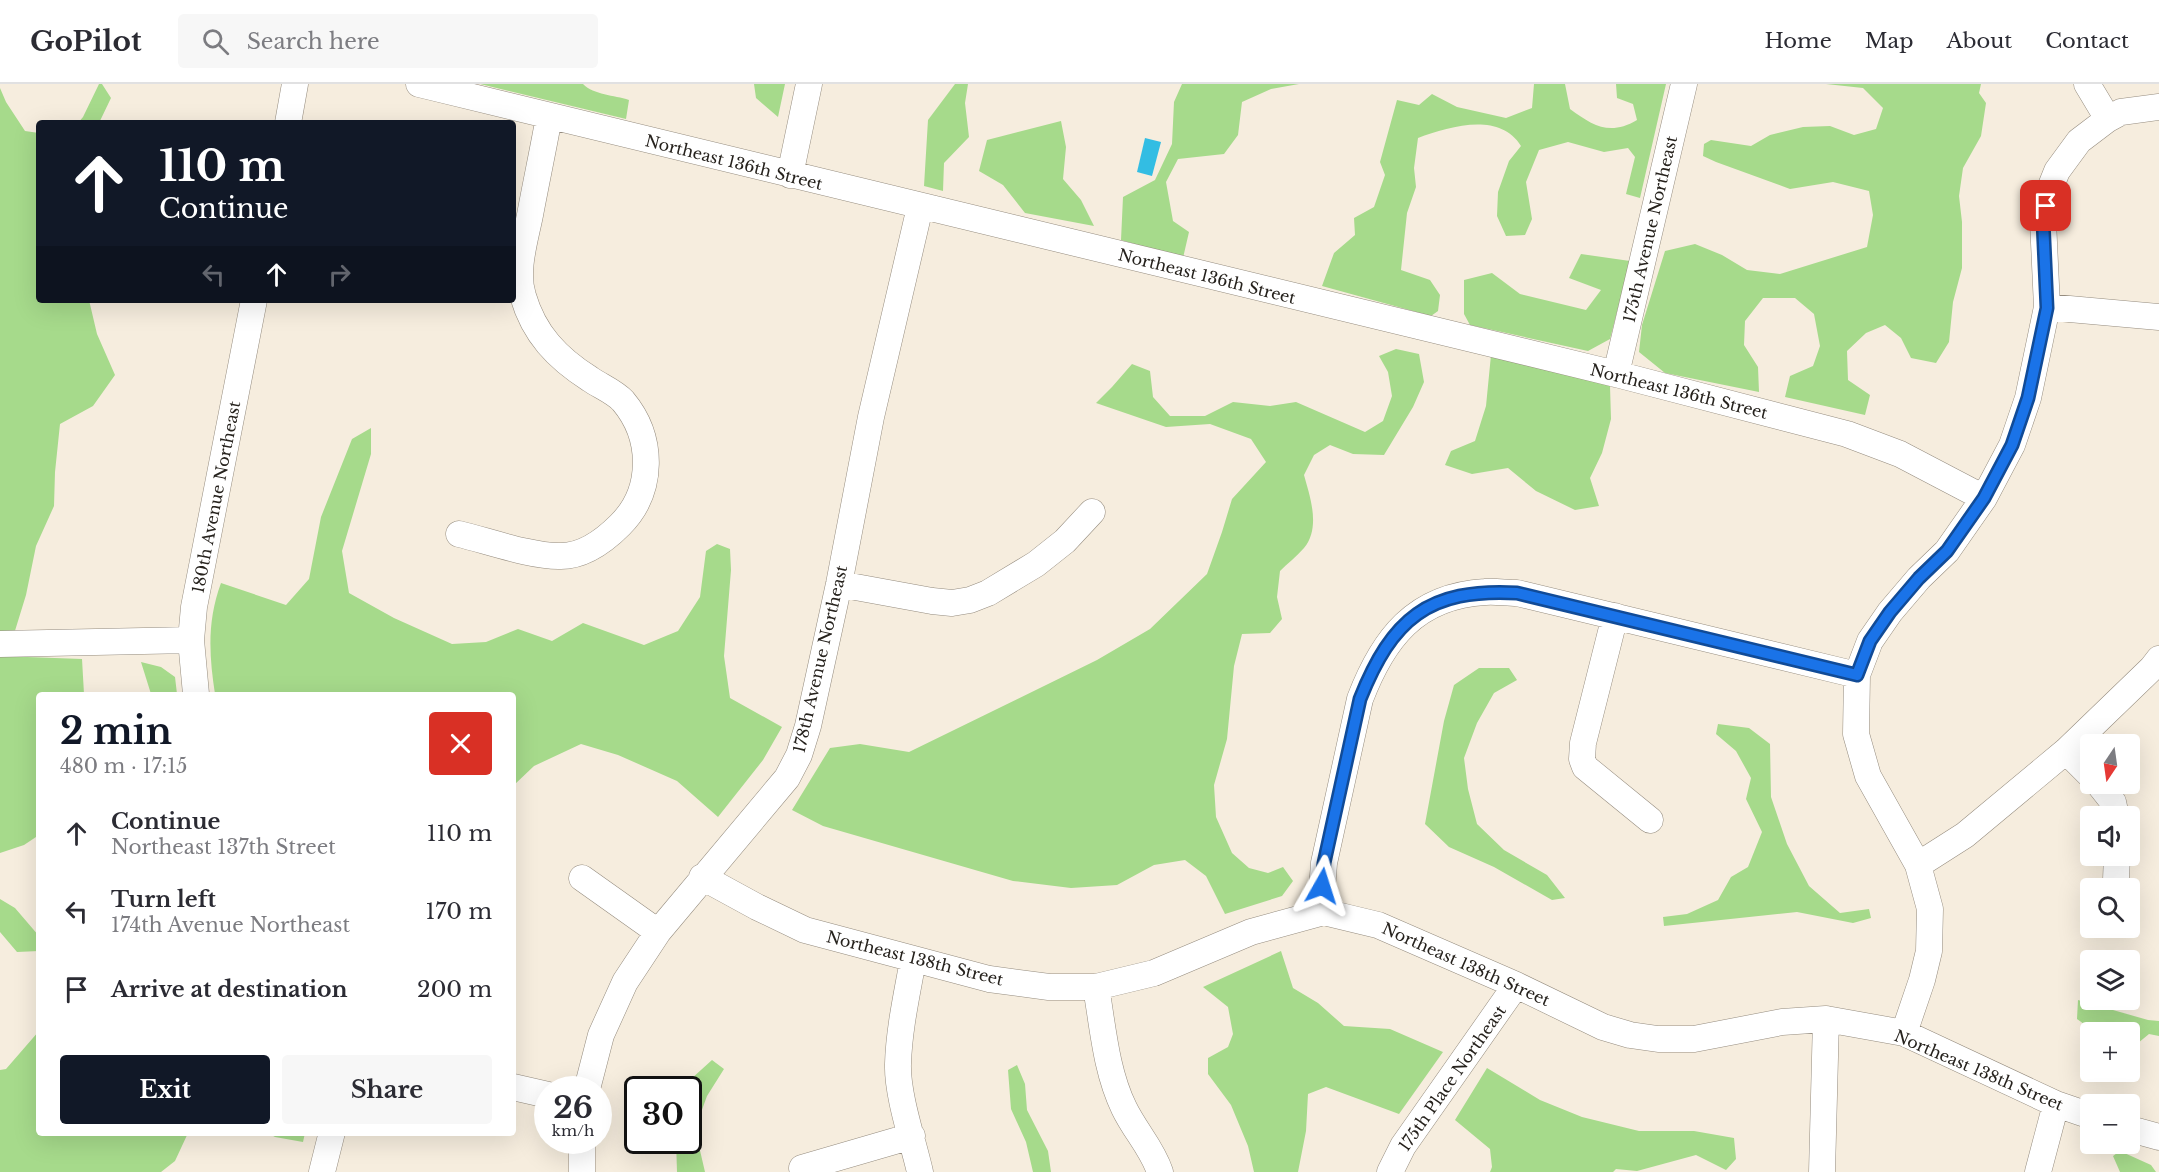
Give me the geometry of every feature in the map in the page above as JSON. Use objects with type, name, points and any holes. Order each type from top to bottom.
[{"type":"street","points":[[289,120],[295,84]]},
{"type":"street","name":"Northeast 136th Street","points":[[418,84],[1616,374],[1847,434],[1900,454],[1984,498]]},
{"type":"street","points":[[790,175],[809,84]]},
{"type":"street","name":"175th Avenue Northeast","points":[[1616,374],[1684,84]]},
{"type":"street","points":[[2087,84],[2108,119]]},
{"type":"street","points":[[1904,1033],[1922,981],[1929,951],[1930,909],[1918,865],[1868,776],[1856,734],[1857,675],[1870,641],[1890,612],[1919,578],[1947,551],[1984,498],[2012,445],[2028,398],[2047,308],[2043,221],[2049,191],[2057,171],[2079,141],[2108,119],[2121,112],[2159,107]]},
{"type":"street","points":[[459,534],[562,556],[585,550],[608,537],[628,517],[640,498],[642,489],[646,470],[644,447],[638,422],[622,399],[586,377],[553,351],[534,326],[522,294],[521,263],[549,117]]},
{"type":"street","name":"178th Avenue Northeast","points":[[590,1076],[601,1035],[625,982],[658,932],[787,778],[799,755],[808,726],[839,584],[871,417],[920,207]]},
{"type":"street","name":"180th Avenue Northeast","points":[[196,692],[191,640],[196,596],[253,303]]},
{"type":"street","points":[[2047,308],[2159,317]]},
{"type":"street","points":[[839,584],[932,601],[952,603],[970,600],[988,593],[1036,564],[1065,541],[1092,512]]},
{"type":"street","points":[[1324,912],[1322,890],[1324,863],[1360,699],[1369,674],[1390,638],[1417,613],[1456,596],[1485,592],[1517,593],[1857,675]]},
{"type":"street","points":[[1615,616],[1583,743],[1582,759],[1585,767],[1650,820]]},
{"type":"street","points":[[0,644],[191,640]]},
{"type":"street","points":[[1918,865],[1965,835],[2066,751],[2159,659]]},
{"type":"street","points":[[2066,751],[2080,765]]},
{"type":"street","name":"Northeast 138th Street","points":[[702,877],[757,908],[804,930],[989,979],[1049,987],[1096,987],[1154,973],[1251,932],[1324,912],[1378,925],[1516,985],[1603,1027],[1630,1035],[1658,1039],[1694,1039],[1782,1022],[1826,1019],[1904,1033],[2056,1104],[2080,1112]]},
{"type":"street","points":[[582,878],[658,932]]},
{"type":"street","points":[[913,960],[898,1066],[904,1107],[921,1172]]},
{"type":"street","name":"175th Place Northeast","points":[[1390,1172],[1404,1146],[1516,985]]},
{"type":"street","points":[[1096,987],[1111,1075],[1124,1109],[1154,1155],[1160,1172]]},
{"type":"street","points":[[1822,1172],[1826,1019]]},
{"type":"street","points":[[516,1089],[534,1092]]},
{"type":"street","points":[[2038,1172],[2056,1104]]},
{"type":"street","points":[[2140,1132],[2159,1137]]},
{"type":"street","points":[[322,1172],[331,1136]]},
{"type":"street","points":[[802,1168],[912,1136]]},
{"type":"street","points":[[582,1154],[582,1172]]},
{"type":"green space","points":[[99,84],[102,84],[111,98],[100,120],[80,120]]},
{"type":"green space","points":[[480,84],[583,84],[598,93],[629,100],[626,119]]},
{"type":"green space","points":[[754,84],[785,84],[778,117],[756,98]]},
{"type":"green space","points":[[955,84],[968,84],[965,103],[969,137],[944,163],[943,191],[924,186],[928,120]]},
{"type":"green space","points":[[1182,84],[1299,84],[1271,89],[1242,102],[1238,135],[1224,154],[1178,159],[1166,182],[1173,221],[1189,232],[1183,258],[1121,240],[1123,197],[1155,180],[1172,144],[1174,102]]},
{"type":"green space","points":[[1534,84],[1565,84],[1570,109],[1594,124],[1610,128],[1627,125],[1637,120],[1633,104],[1617,98],[1616,84],[1666,84],[1640,198],[1626,194],[1635,157],[1628,148],[1604,152],[1568,142],[1539,150],[1526,182],[1532,219],[1525,235],[1506,236],[1497,216],[1498,192],[1509,161],[1521,146],[1512,135],[1500,128],[1487,125],[1458,126],[1418,138],[1414,168],[1416,187],[1407,213],[1401,270],[1430,280],[1440,295],[1438,311],[1431,316],[1322,286],[1334,253],[1355,235],[1354,218],[1374,207],[1385,175],[1380,162],[1397,100],[1419,105],[1432,94],[1457,107],[1506,118],[1532,108]]},
{"type":"green space","points":[[1826,84],[1981,84],[1979,93],[1986,103],[1981,136],[1963,168],[1959,196],[1962,222],[1962,268],[1953,302],[1949,342],[1936,363],[1911,358],[1901,338],[1885,325],[1866,333],[1847,351],[1848,380],[1870,395],[1865,415],[1785,397],[1790,376],[1813,366],[1820,346],[1814,314],[1795,298],[1763,298],[1745,321],[1744,345],[1758,367],[1759,392],[1665,373],[1639,352],[1642,325],[1665,251],[1695,244],[1722,255],[1747,270],[1780,274],[1867,247],[1873,215],[1869,191],[1833,182],[1790,189],[1703,156],[1704,144],[1711,140],[1751,146],[1770,135],[1803,127],[1830,126],[1854,135],[1876,129],[1883,108],[1863,88]]},
{"type":"green space","points":[[0,88],[6,102],[25,131],[36,133],[36,303],[90,303],[97,334],[115,375],[93,406],[60,424],[54,506],[36,546],[26,595],[14,634],[0,635]]},
{"type":"green space","points":[[1061,121],[1066,147],[1063,179],[1081,200],[1094,226],[1025,213],[1003,185],[979,171],[987,140]]},
{"type":"green space","points":[[1581,254],[1630,261],[1610,339],[1588,351],[1470,325],[1464,314],[1464,280],[1492,273],[1520,294],[1586,310],[1601,290],[1569,278]]},
{"type":"green space","points":[[1396,349],[1419,354],[1424,382],[1413,407],[1384,455],[1353,454],[1330,445],[1314,455],[1304,475],[1313,512],[1312,531],[1304,548],[1280,571],[1277,597],[1282,619],[1270,633],[1242,634],[1234,666],[1227,739],[1214,785],[1216,817],[1232,853],[1249,868],[1268,873],[1283,867],[1293,881],[1282,896],[1225,914],[1206,876],[1185,860],[1154,865],[1117,885],[1071,888],[1013,881],[823,826],[792,810],[830,748],[860,744],[909,752],[1097,660],[1150,629],[1207,574],[1232,499],[1266,462],[1251,439],[1210,424],[1166,427],[1096,403],[1132,364],[1150,371],[1153,397],[1170,416],[1205,416],[1233,402],[1270,406],[1296,402],[1365,432],[1383,421],[1392,396],[1388,372],[1379,356]]},
{"type":"green space","points":[[1491,355],[1610,386],[1611,419],[1602,453],[1590,478],[1599,506],[1575,510],[1536,491],[1508,468],[1472,474],[1445,465],[1451,451],[1475,441],[1486,406]]},
{"type":"green space","points":[[371,428],[371,454],[342,551],[349,593],[394,618],[452,644],[486,642],[518,629],[552,641],[583,623],[644,645],[678,631],[700,597],[706,551],[717,544],[730,549],[731,570],[724,656],[730,698],[782,727],[763,760],[718,817],[677,781],[618,755],[581,744],[534,766],[516,783],[516,692],[215,692],[210,638],[213,611],[221,583],[286,605],[309,579],[321,517],[352,439]]},
{"type":"green space","points":[[0,656],[82,659],[84,692],[36,692],[36,837],[24,845],[0,853]]},
{"type":"green space","points":[[141,662],[161,667],[175,677],[177,692],[150,692]]},
{"type":"green space","points":[[1479,668],[1509,668],[1517,680],[1494,693],[1477,723],[1464,758],[1468,789],[1477,824],[1504,850],[1547,875],[1565,898],[1552,900],[1494,867],[1449,847],[1425,824],[1444,721],[1454,685]]},
{"type":"green space","points":[[1718,724],[1749,728],[1770,744],[1771,797],[1787,844],[1809,886],[1840,913],[1869,909],[1871,918],[1853,923],[1797,912],[1664,926],[1663,917],[1687,914],[1718,900],[1731,877],[1748,867],[1762,832],[1746,799],[1751,778],[1736,751],[1716,734]]},
{"type":"green space","points":[[0,899],[15,908],[36,932],[36,951],[17,952],[0,932]]},
{"type":"green space","points":[[1281,951],[1293,988],[1318,1003],[1344,1026],[1390,1029],[1443,1052],[1399,1114],[1326,1087],[1308,1094],[1306,1131],[1298,1172],[1254,1172],[1248,1146],[1231,1105],[1208,1074],[1208,1058],[1228,1047],[1233,1034],[1228,1007],[1203,987]]},
{"type":"green space","points":[[2078,1000],[2080,1001],[2080,1010],[2113,1010],[2159,1021],[2159,1036],[2149,1034],[2140,1041],[2140,1022],[2081,1022],[2077,1019]]},
{"type":"green space","points":[[36,1034],[36,1136],[187,1136],[175,1161],[161,1172],[0,1172],[0,1070],[6,1069]]},
{"type":"green space","points":[[712,1060],[724,1069],[707,1096],[702,1110],[702,1076],[694,1076]]},
{"type":"green space","points":[[1017,1065],[1025,1084],[1027,1110],[1048,1151],[1051,1172],[1033,1172],[1026,1142],[1011,1109],[1008,1070]]},
{"type":"green space","points":[[1487,1068],[1540,1100],[1582,1117],[1639,1131],[1694,1131],[1734,1138],[1736,1159],[1726,1170],[1696,1155],[1637,1171],[1616,1169],[1613,1172],[1490,1172],[1492,1167],[1490,1149],[1455,1120]]},
{"type":"green space","points":[[273,1136],[304,1136],[303,1142]]},
{"type":"green space","points":[[676,1154],[701,1154],[705,1172],[677,1172]]},
{"type":"green space","points":[[2127,1154],[2151,1165],[2156,1172],[2120,1172],[2113,1156]]},
{"type":"water","points":[[1145,138],[1161,142],[1152,176],[1137,172]]},
{"type":"route","points":[[1322,886],[1324,863],[1360,699],[1369,674],[1390,638],[1417,613],[1456,596],[1485,592],[1517,593],[1857,675],[1870,641],[1890,612],[1919,578],[1947,551],[1984,498],[2012,445],[2028,398],[2047,308],[2043,221],[2046,206]]}]
